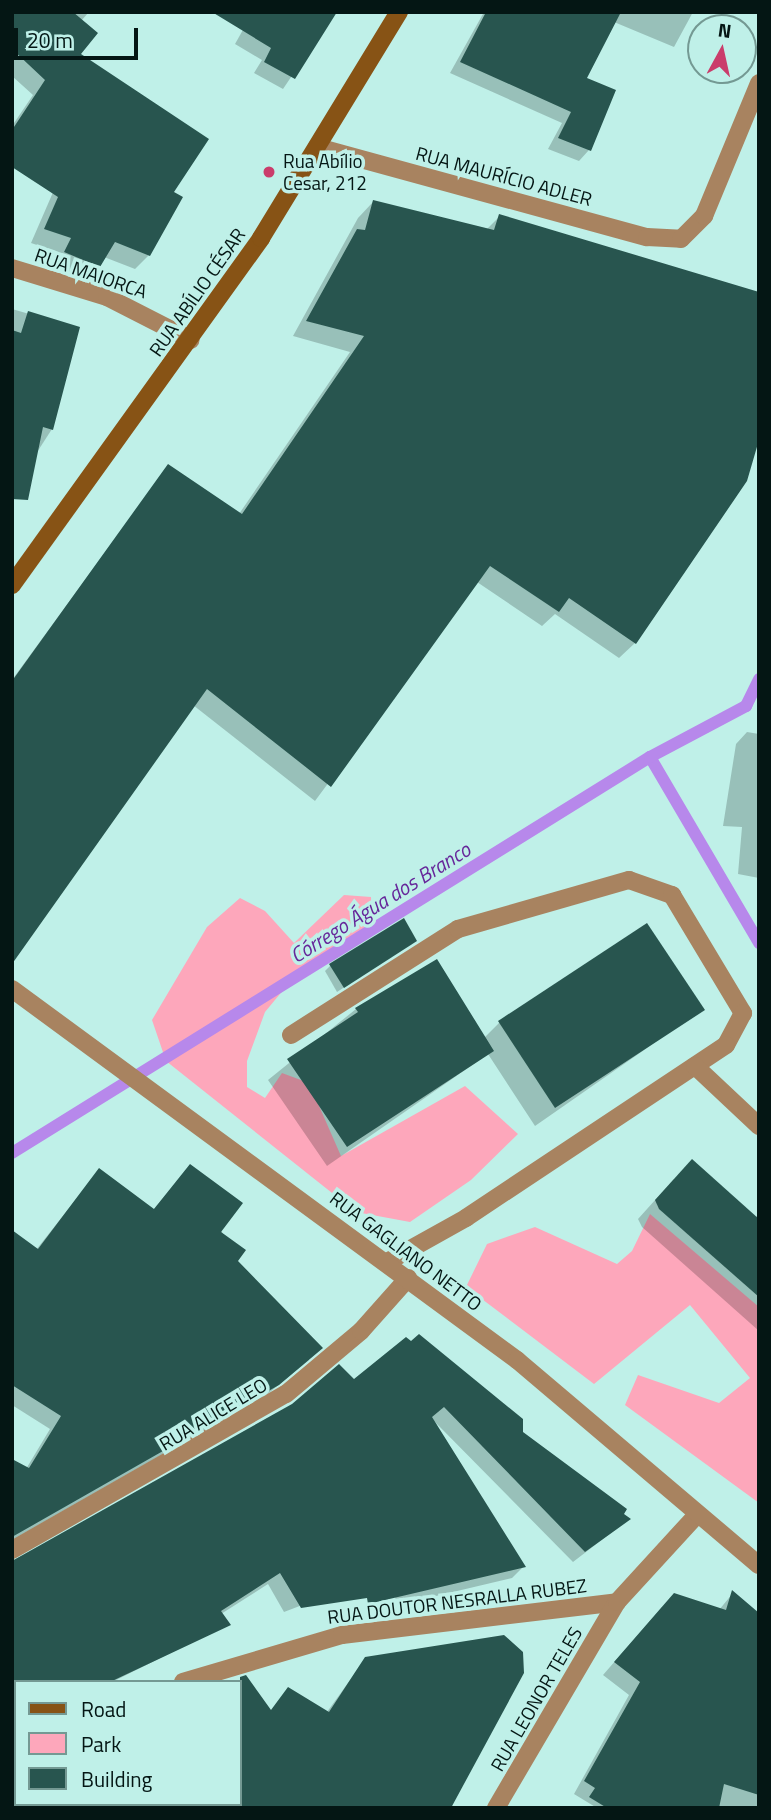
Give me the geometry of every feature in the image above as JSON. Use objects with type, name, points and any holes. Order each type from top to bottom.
[{"type":"main road","name":"RUA ABÍLIO CÉSAR","points":[[12,585],[191,340],[317,147],[399,12]]},
{"type":"street","name":"RUA MAURÍCIO ADLER","points":[[317,147],[647,237],[681,239],[704,216],[759,83]]},
{"type":"street","name":"RUA MAIORCA","points":[[12,268],[107,297],[191,340]]},
{"type":"street","points":[[291,1035],[458,929],[629,880],[672,895],[743,1013],[726,1045],[467,1218],[387,1262]]},
{"type":"street","name":"RUA GAGLIANO NETTO","points":[[12,989],[517,1360],[695,1517],[759,1565]]},
{"type":"street","points":[[695,1066],[759,1126]]},
{"type":"street","name":"RUA ALICE LEO","points":[[12,1550],[286,1395],[361,1331],[408,1278]]},
{"type":"street","name":"RUA LEONOR TELES","points":[[496,1808],[617,1602],[695,1517]]},
{"type":"street","name":"RUA DOUTOR NESRALLA RUBEZ","points":[[190,1680],[342,1635],[617,1602]]},
{"type":"green space","points":[[344,895],[371,897],[372,927],[294,977],[265,1012],[247,1061],[247,1087],[265,1098],[282,1073],[309,1083],[341,1156],[465,1086],[518,1134],[471,1180],[410,1222],[356,1212],[166,1061],[152,1020],[207,927],[240,898],[265,911],[294,943]]},
{"type":"green space","points":[[650,1214],[759,1307],[759,1503],[625,1405],[638,1375],[719,1403],[750,1378],[690,1305],[594,1384],[466,1287],[487,1244],[535,1227],[617,1264],[632,1251]]},
{"type":"building","points":[[12,12],[73,12],[98,33],[81,54],[209,139],[174,192],[183,197],[150,256],[115,242],[100,267],[64,252],[71,238],[44,229],[58,197],[12,167],[12,130],[45,80],[12,49]]},
{"type":"building","points":[[212,12],[337,12],[295,79],[264,62],[271,48]]},
{"type":"building","points":[[486,12],[621,12],[587,78],[616,90],[591,151],[558,138],[571,112],[460,62]]},
{"type":"building","points":[[373,200],[494,230],[499,214],[759,292],[759,440],[747,481],[636,644],[569,598],[559,612],[490,566],[331,787],[207,689],[12,964],[12,681],[168,464],[242,514],[364,336],[306,321],[357,229],[365,230]]},
{"type":"building","points":[[28,311],[80,327],[53,430],[43,427],[28,500],[12,499],[12,330],[21,333]]},
{"type":"building","points":[[404,918],[417,941],[344,988],[329,964]]},
{"type":"building","points":[[647,923],[705,1010],[555,1108],[498,1021]]},
{"type":"building","points":[[437,959],[494,1051],[347,1147],[287,1059],[358,1012],[355,1008]]},
{"type":"building","points":[[692,1159],[759,1219],[759,1297],[659,1209],[655,1200]]},
{"type":"building","points":[[190,1164],[243,1203],[221,1232],[246,1250],[238,1261],[323,1348],[279,1385],[12,1537],[12,1459],[29,1468],[61,1416],[12,1385],[12,1230],[38,1249],[99,1168],[154,1209]]},
{"type":"building","points":[[419,1334],[523,1419],[523,1432],[627,1509],[624,1514],[631,1519],[585,1552],[444,1407],[432,1417],[526,1567],[368,1604],[367,1598],[301,1608],[280,1573],[221,1611],[231,1625],[114,1680],[12,1682],[12,1561],[292,1404],[339,1364],[354,1379],[406,1337],[411,1341]]},
{"type":"building","points":[[732,1590],[759,1613],[759,1795],[724,1784],[719,1808],[607,1808],[589,1797],[595,1788],[584,1781],[640,1682],[614,1662],[674,1593],[726,1610]]},
{"type":"building","points":[[504,1635],[523,1652],[524,1673],[451,1808],[240,1808],[240,1677],[246,1675],[271,1710],[288,1687],[329,1712],[365,1657]]},
{"type":"waterway","name":"Córrego Água dos Branco","points":[[12,1153],[650,757],[746,706],[759,679]]},
{"type":"waterway","points":[[650,757],[759,943]]},
{"type":"place","name":"Rua Abílio Cesar, 212","points":[[269,172]]}]
